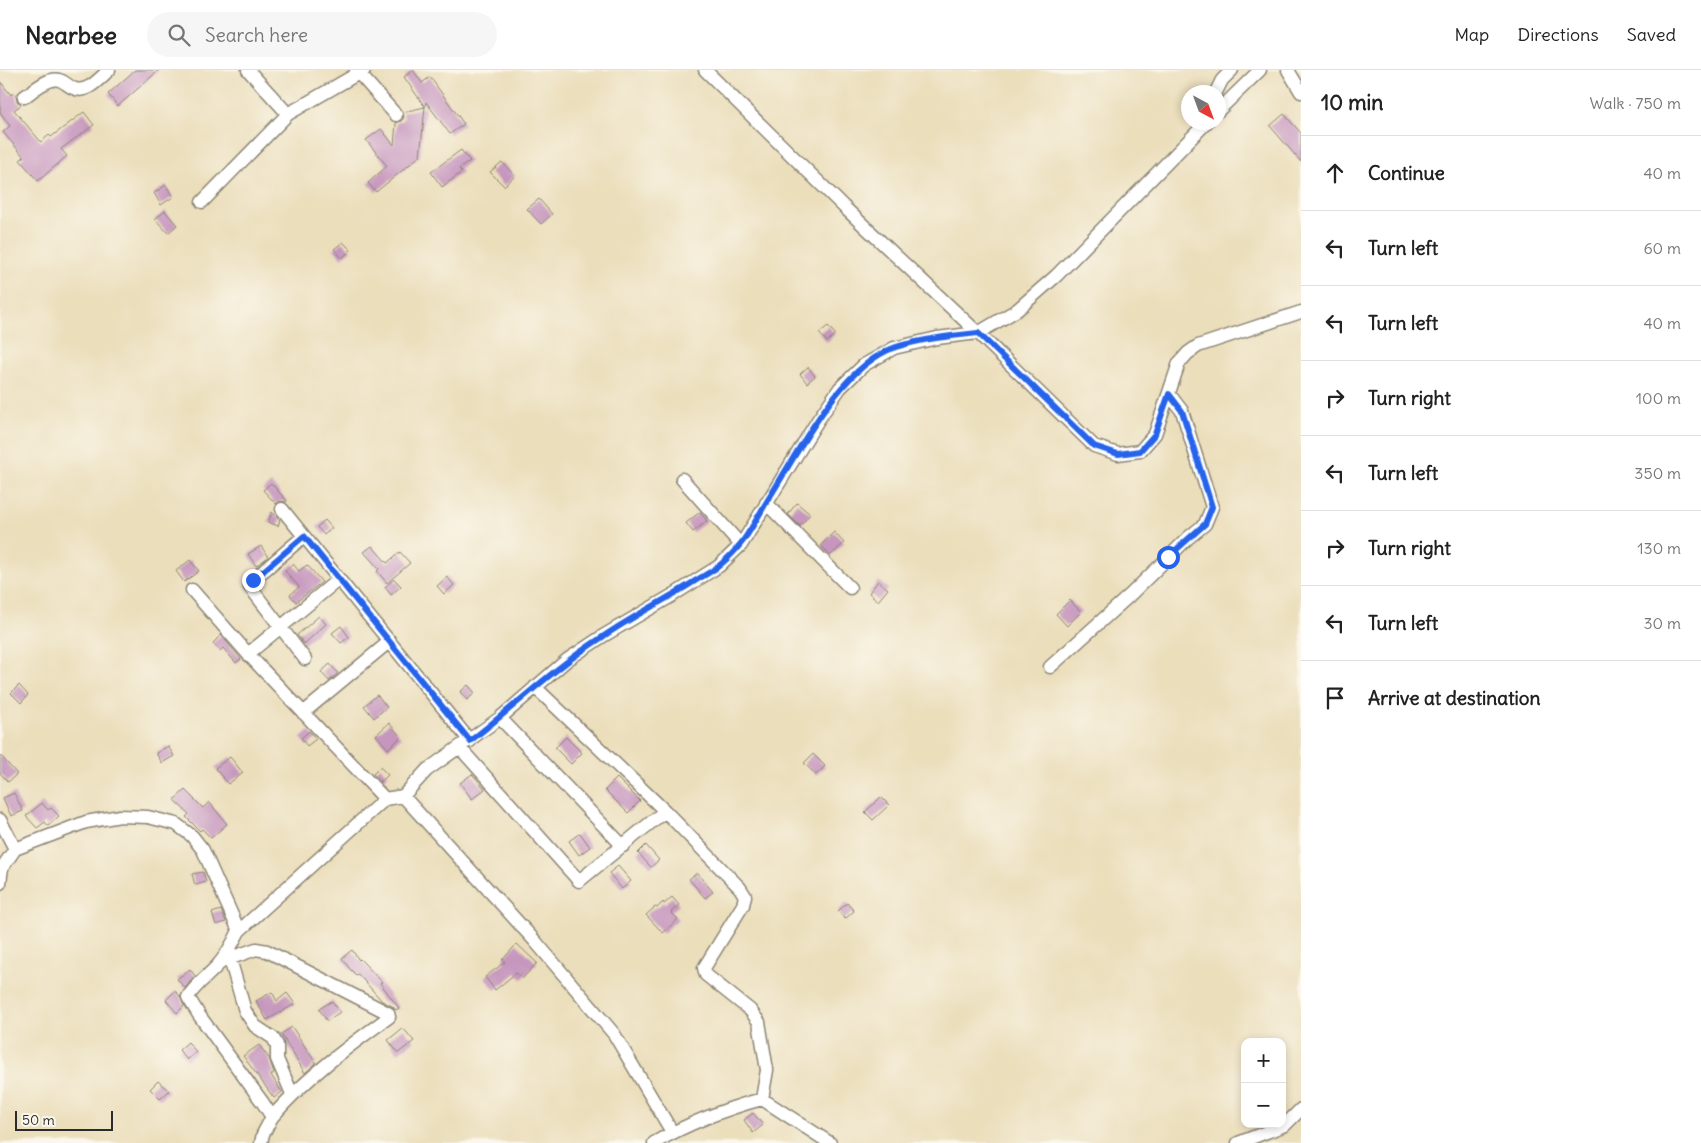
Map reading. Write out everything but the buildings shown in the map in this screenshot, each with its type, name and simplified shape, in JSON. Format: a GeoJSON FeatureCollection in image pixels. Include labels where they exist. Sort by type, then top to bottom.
{"type":"FeatureCollection","features":[{"type":"Feature","properties":{"kind":"street"},"geometry":{"type":"LineString","coordinates":[[24,97],[54,80],[59,80],[75,90],[82,90],[88,88],[109,70]]}},
{"type":"Feature","properties":{"kind":"street"},"geometry":{"type":"LineString","coordinates":[[248,70],[288,114]]}},
{"type":"Feature","properties":{"kind":"street"},"geometry":{"type":"LineString","coordinates":[[705,70],[844,207],[978,333],[1094,446],[1118,454],[1140,451],[1155,434],[1179,363],[1188,353],[1198,346],[1301,312]]}},
{"type":"Feature","properties":{"kind":"street"},"geometry":{"type":"LineString","coordinates":[[1220,85],[1232,70]]}},
{"type":"Feature","properties":{"kind":"street"},"geometry":{"type":"LineString","coordinates":[[1226,103],[1260,70]]}},
{"type":"Feature","properties":{"kind":"street"},"geometry":{"type":"LineString","coordinates":[[1288,70],[1301,92]]}},
{"type":"Feature","properties":{"kind":"street"},"geometry":{"type":"LineString","coordinates":[[202,202],[288,114],[360,71],[396,114]]}},
{"type":"Feature","properties":{"kind":"street"},"geometry":{"type":"LineString","coordinates":[[272,1117],[188,997],[192,990],[229,955],[239,931],[385,799],[403,796],[427,770],[500,718],[567,660],[719,566],[741,545],[840,388],[864,365],[894,348],[937,338],[978,333],[1017,310],[1056,276],[1199,130]]}},
{"type":"Feature","properties":{"kind":"street"},"geometry":{"type":"LineString","coordinates":[[1050,667],[1205,524],[1212,507],[1182,411],[1169,394]]}},
{"type":"Feature","properties":{"kind":"street"},"geometry":{"type":"LineString","coordinates":[[682,480],[741,545]]}},
{"type":"Feature","properties":{"kind":"street"},"geometry":{"type":"LineString","coordinates":[[766,503],[850,588]]}},
{"type":"Feature","properties":{"kind":"street"},"geometry":{"type":"LineString","coordinates":[[282,508],[390,641],[465,744],[579,881],[665,811]]}},
{"type":"Feature","properties":{"kind":"street"},"geometry":{"type":"LineString","coordinates":[[304,536],[250,582],[250,587],[305,659]]}},
{"type":"Feature","properties":{"kind":"street"},"geometry":{"type":"LineString","coordinates":[[248,654],[340,579]]}},
{"type":"Feature","properties":{"kind":"street"},"geometry":{"type":"LineString","coordinates":[[192,590],[248,654],[385,799]]}},
{"type":"Feature","properties":{"kind":"street"},"geometry":{"type":"LineString","coordinates":[[303,712],[390,641]]}},
{"type":"Feature","properties":{"kind":"street"},"geometry":{"type":"LineString","coordinates":[[535,687],[665,811],[740,888],[745,896],[743,905],[704,968],[706,975],[750,1010],[759,1022],[767,1070],[762,1099]]}},
{"type":"Feature","properties":{"kind":"street"},"geometry":{"type":"LineString","coordinates":[[500,718],[623,846]]}},
{"type":"Feature","properties":{"kind":"street"},"geometry":{"type":"LineString","coordinates":[[403,796],[535,942],[614,1034],[672,1132]]}},
{"type":"Feature","properties":{"kind":"street"},"geometry":{"type":"LineString","coordinates":[[0,884],[2,868],[14,850],[86,822],[120,816],[148,817],[176,824],[192,836],[203,850],[239,931]]}},
{"type":"Feature","properties":{"kind":"street"},"geometry":{"type":"LineString","coordinates":[[0,820],[14,850]]}},
{"type":"Feature","properties":{"kind":"street"},"geometry":{"type":"LineString","coordinates":[[229,955],[256,949],[267,951],[363,999],[389,1015],[389,1017],[322,1066],[292,1094],[272,1117],[263,1134],[261,1143]]}},
{"type":"Feature","properties":{"kind":"street"},"geometry":{"type":"LineString","coordinates":[[229,955],[245,1011],[255,1026],[273,1038],[277,1046],[277,1059],[292,1094]]}},
{"type":"Feature","properties":{"kind":"street"},"geometry":{"type":"LineString","coordinates":[[654,1143],[672,1132],[735,1107],[762,1099],[830,1143]]}},
{"type":"Feature","properties":{"kind":"street"},"geometry":{"type":"LineString","coordinates":[[1238,1143],[1285,1125],[1301,1109]]}},
{"type":"Feature","properties":{"kind":"route"},"geometry":{"type":"LineString","coordinates":[[253,580],[304,536],[470,741],[500,718],[567,660],[719,566],[741,545],[818,420],[840,388],[864,365],[894,348],[937,338],[978,333],[1094,446],[1118,454],[1140,451],[1155,434],[1169,394],[1182,411],[1212,507],[1205,524],[1168,557]]}}]}
